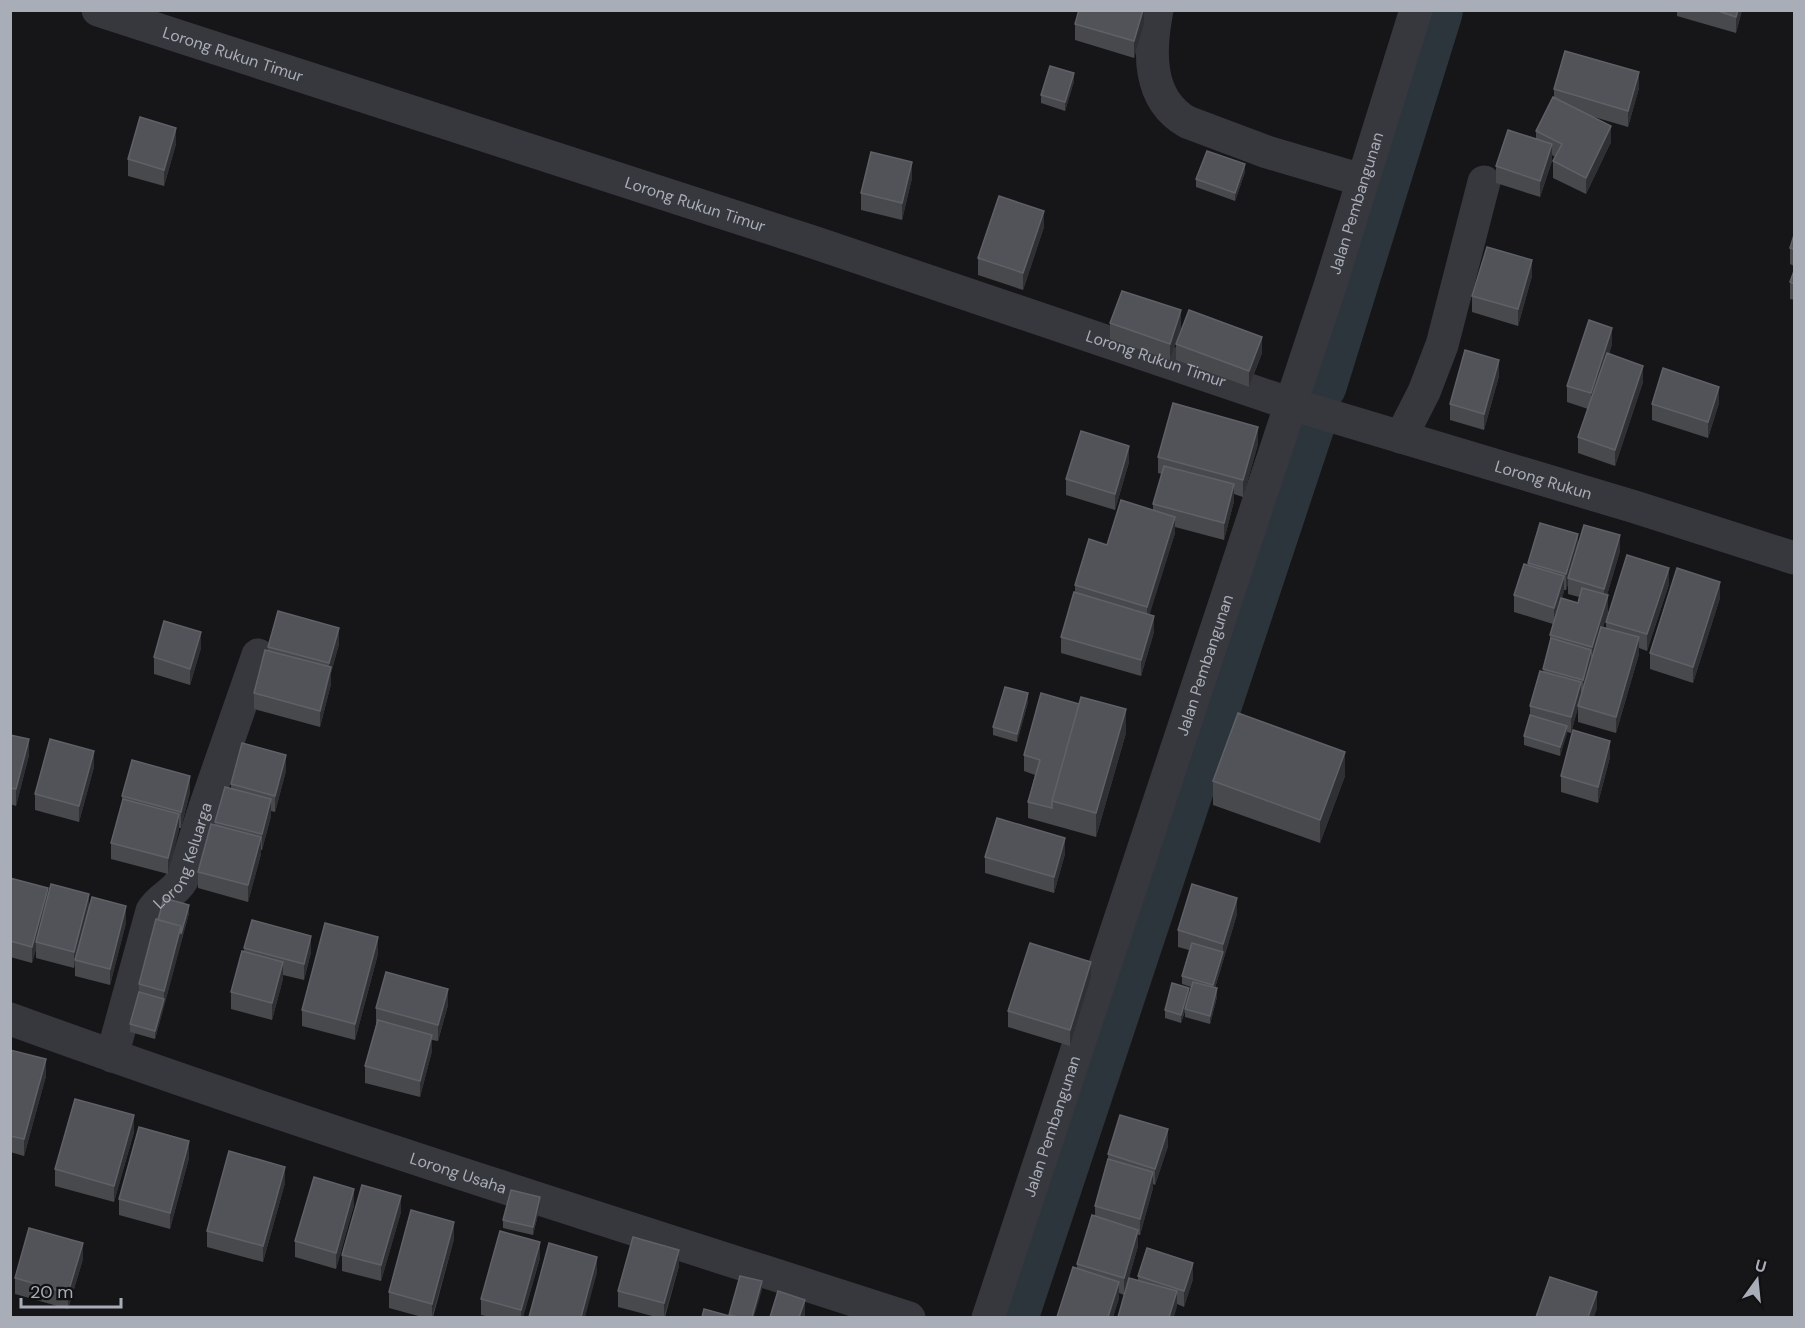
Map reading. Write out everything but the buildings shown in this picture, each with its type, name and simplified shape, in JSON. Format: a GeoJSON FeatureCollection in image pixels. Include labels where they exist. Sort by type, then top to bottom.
{"type":"FeatureCollection","features":[{"type":"Feature","properties":{"kind":"street","name":"Lorong Rukun Timur"},"geometry":{"type":"LineString","coordinates":[[98,10],[816,243],[1291,404]]}},
{"type":"Feature","properties":{"kind":"street","name":"Jalan Pembangunan"},"geometry":{"type":"LineString","coordinates":[[988,1317],[1330,286],[1416,10]]}},
{"type":"Feature","properties":{"kind":"street"},"geometry":{"type":"LineString","coordinates":[[1157,11],[1152,47],[1155,81],[1167,106],[1176,116],[1187,123],[1267,152],[1362,180]]}},
{"type":"Feature","properties":{"kind":"street"},"geometry":{"type":"LineString","coordinates":[[1401,437],[1424,392],[1442,345],[1484,182]]}},
{"type":"Feature","properties":{"kind":"street","name":"Lorong Rukun"},"geometry":{"type":"LineString","coordinates":[[1291,404],[1635,507],[1794,558]]}},
{"type":"Feature","properties":{"kind":"street","name":"Lorong Keluarga"},"geometry":{"type":"LineString","coordinates":[[112,1056],[152,911],[156,904],[177,889],[182,880],[258,655]]}},
{"type":"Feature","properties":{"kind":"street","name":"Lorong Usaha"},"geometry":{"type":"LineString","coordinates":[[10,1019],[112,1056],[498,1186],[909,1317]]}},
{"type":"Feature","properties":{"kind":"waterway"},"geometry":{"type":"LineString","coordinates":[[1317,384],[1433,10]]}},
{"type":"Feature","properties":{"kind":"waterway"},"geometry":{"type":"LineString","coordinates":[[1011,1309],[1305,424]]}}]}
